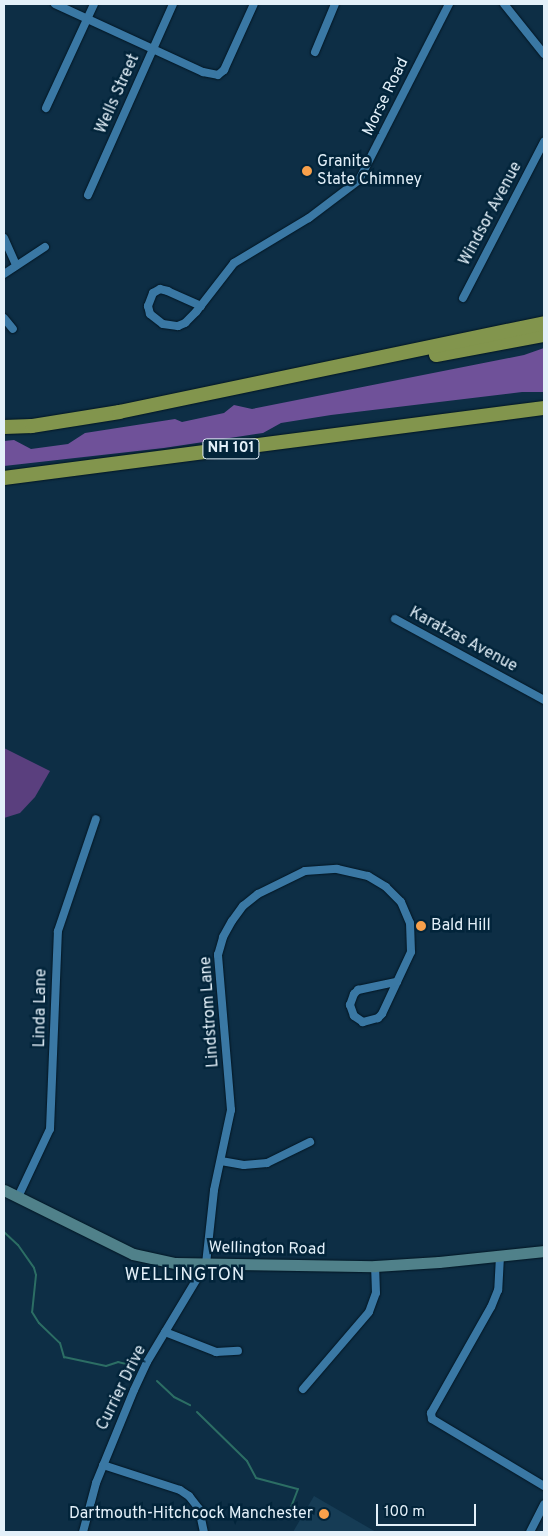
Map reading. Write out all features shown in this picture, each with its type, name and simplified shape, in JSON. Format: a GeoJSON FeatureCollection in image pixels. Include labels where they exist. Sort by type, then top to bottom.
{"type":"FeatureCollection","features":[{"type":"Feature","properties":{"kind":"highway"},"geometry":{"type":"LineString","coordinates":[[4,427],[32,426],[118,412],[544,323]]}},
{"type":"Feature","properties":{"kind":"highway"},"geometry":{"type":"LineString","coordinates":[[292,377],[420,358],[544,334]]}},
{"type":"Feature","properties":{"kind":"highway","name":"NH 101"},"geometry":{"type":"LineString","coordinates":[[4,478],[544,408]]}},
{"type":"Feature","properties":{"kind":"main road","name":"Wellington Road"},"geometry":{"type":"LineString","coordinates":[[4,1190],[133,1254],[168,1262],[375,1266],[544,1251]]}},
{"type":"Feature","properties":{"kind":"street"},"geometry":{"type":"LineString","coordinates":[[55,4],[202,72],[218,75],[224,70],[254,4]]}},
{"type":"Feature","properties":{"kind":"street"},"geometry":{"type":"LineString","coordinates":[[46,108],[94,4]]}},
{"type":"Feature","properties":{"kind":"street","name":"Wells Street"},"geometry":{"type":"LineString","coordinates":[[88,195],[173,4]]}},
{"type":"Feature","properties":{"kind":"street"},"geometry":{"type":"LineString","coordinates":[[315,52],[335,4]]}},
{"type":"Feature","properties":{"kind":"street","name":"Morse Road"},"geometry":{"type":"LineString","coordinates":[[202,306],[168,291],[160,290],[153,293],[148,306],[150,314],[155,320],[170,326],[178,326],[191,318],[202,306],[234,262],[309,218],[359,180],[449,4]]}},
{"type":"Feature","properties":{"kind":"street"},"geometry":{"type":"LineString","coordinates":[[504,4],[544,54]]}},
{"type":"Feature","properties":{"kind":"street","name":"Windsor Avenue"},"geometry":{"type":"LineString","coordinates":[[463,298],[544,142]]}},
{"type":"Feature","properties":{"kind":"street"},"geometry":{"type":"LineString","coordinates":[[4,238],[16,264]]}},
{"type":"Feature","properties":{"kind":"street"},"geometry":{"type":"LineString","coordinates":[[4,274],[16,264],[44,248]]}},
{"type":"Feature","properties":{"kind":"street"},"geometry":{"type":"LineString","coordinates":[[4,318],[13,329]]}},
{"type":"Feature","properties":{"kind":"street","name":"Karatzas Avenue"},"geometry":{"type":"LineString","coordinates":[[395,619],[544,700]]}},
{"type":"Feature","properties":{"kind":"street","name":"Linda Lane"},"geometry":{"type":"LineString","coordinates":[[18,1197],[50,1129],[58,931],[61,916],[96,819]]}},
{"type":"Feature","properties":{"kind":"street","name":"Lindstrom Lane"},"geometry":{"type":"LineString","coordinates":[[206,1264],[212,1200],[230,1118],[231,1095],[218,955],[224,938],[243,906],[266,889],[305,871],[337,868],[368,876],[394,894],[401,902],[410,923],[411,952],[396,982],[378,1018],[373,1021],[363,1022],[354,1016],[350,1005],[354,994],[358,990],[396,982]]}},
{"type":"Feature","properties":{"kind":"street"},"geometry":{"type":"LineString","coordinates":[[221,1161],[255,1166],[267,1163],[310,1142]]}},
{"type":"Feature","properties":{"kind":"street"},"geometry":{"type":"LineString","coordinates":[[500,1256],[499,1283],[492,1307],[431,1413],[432,1419],[544,1486]]}},
{"type":"Feature","properties":{"kind":"street","name":"Currier Drive"},"geometry":{"type":"LineString","coordinates":[[82,1532],[103,1465],[134,1390],[165,1332],[206,1264]]}},
{"type":"Feature","properties":{"kind":"street"},"geometry":{"type":"LineString","coordinates":[[303,1389],[369,1312],[376,1293],[375,1266]]}},
{"type":"Feature","properties":{"kind":"street"},"geometry":{"type":"LineString","coordinates":[[165,1332],[216,1352],[238,1351]]}},
{"type":"Feature","properties":{"kind":"street"},"geometry":{"type":"LineString","coordinates":[[103,1465],[180,1490],[189,1496],[199,1509],[204,1532]]}},
{"type":"Feature","properties":{"kind":"street"},"geometry":{"type":"LineString","coordinates":[[530,1532],[544,1504]]}},
{"type":"Feature","properties":{"kind":"shaded area"},"geometry":{"type":"Polygon","coordinates":[[[544,348],[544,392],[522,392],[331,415],[281,423],[263,433],[164,448],[4,466],[4,441],[14,440],[31,449],[68,444],[85,433],[175,419],[182,422],[224,413],[234,405],[252,409],[524,355],[544,348]]]}},
{"type":"Feature","properties":{"kind":"shaded area"},"geometry":{"type":"Polygon","coordinates":[[[4,748],[50,771],[35,797],[20,813],[4,818],[4,748]]]}},
{"type":"Feature","properties":{"kind":"shaded area","name":"Dartmouth-Hitchcock Manchester"},"geometry":{"type":"Polygon","coordinates":[[[314,1496],[376,1532],[293,1532],[314,1496]]]}},
{"type":"Feature","properties":{"kind":"waterway"},"geometry":{"type":"LineString","coordinates":[[4,1232],[18,1245],[34,1268],[36,1275],[32,1312],[39,1323],[60,1343],[64,1357],[106,1366],[118,1362],[130,1365]]}},
{"type":"Feature","properties":{"kind":"waterway"},"geometry":{"type":"LineString","coordinates":[[157,1381],[174,1397],[190,1405]]}},
{"type":"Feature","properties":{"kind":"waterway"},"geometry":{"type":"LineString","coordinates":[[197,1412],[247,1461],[256,1478],[298,1489],[287,1518]]}},
{"type":"Feature","properties":{"kind":"place","name":"Granite State Chimney"},"geometry":{"type":"Point","coordinates":[307,171]}},
{"type":"Feature","properties":{"kind":"place","name":"Bald Hill"},"geometry":{"type":"Point","coordinates":[421,926]}},
{"type":"Feature","properties":{"kind":"place","name":"Dartmouth-Hitchcock Manchester"},"geometry":{"type":"Point","coordinates":[324,1514]}},
{"type":"Feature","properties":{"kind":"district","name":"WELLINGTON"},"geometry":{"type":"Point","coordinates":[185,1276]}}]}
